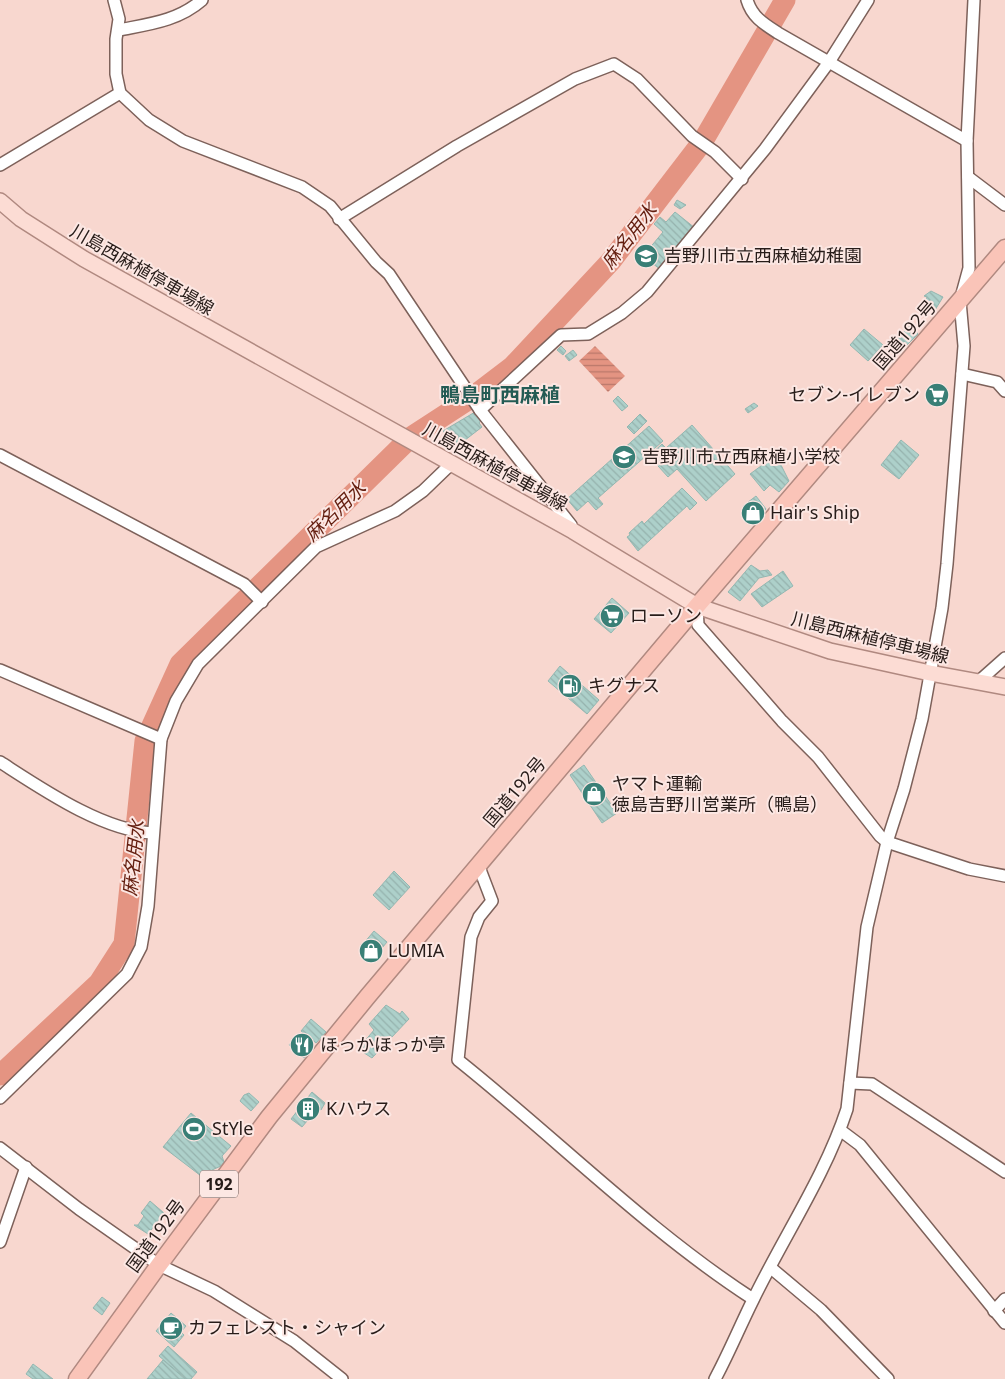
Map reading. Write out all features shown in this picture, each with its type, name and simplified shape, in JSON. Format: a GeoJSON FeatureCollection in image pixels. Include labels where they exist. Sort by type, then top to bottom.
{"type":"FeatureCollection","features":[{"type":"Feature","properties":{"kind":"highway","name":"国道192号"},"geometry":{"type":"LineString","coordinates":[[77,1379],[269,1117],[368,996],[479,867],[697,606],[1005,248]]}},
{"type":"Feature","properties":{"kind":"main road","name":"川島西麻植停車場線"},"geometry":{"type":"LineString","coordinates":[[0,201],[21,218],[84,259],[573,531],[697,606],[830,651],[930,673],[1005,686]]}},
{"type":"Feature","properties":{"kind":"street"},"geometry":{"type":"LineString","coordinates":[[114,0],[119,19],[119,30],[116,40],[116,65],[120,93],[149,120],[183,141],[302,187],[330,206],[339,219],[389,274],[478,409],[539,482],[571,525],[573,531]]}},
{"type":"Feature","properties":{"kind":"street"},"geometry":{"type":"LineString","coordinates":[[119,30],[169,20],[190,10],[202,0]]}},
{"type":"Feature","properties":{"kind":"street"},"geometry":{"type":"LineString","coordinates":[[747,0],[750,9],[758,20],[778,33],[966,141]]}},
{"type":"Feature","properties":{"kind":"street"},"geometry":{"type":"LineString","coordinates":[[478,409],[560,335],[588,334],[622,313],[646,292],[742,179],[829,62],[868,0]]}},
{"type":"Feature","properties":{"kind":"street"},"geometry":{"type":"LineString","coordinates":[[715,1379],[840,1130],[847,1108],[867,927],[887,842],[904,789],[930,673],[947,564],[964,346],[960,301],[968,268],[966,141],[974,0]]}},
{"type":"Feature","properties":{"kind":"street"},"geometry":{"type":"LineString","coordinates":[[339,219],[457,146],[575,79],[614,64],[637,79],[692,136],[715,152],[742,179]]}},
{"type":"Feature","properties":{"kind":"street"},"geometry":{"type":"LineString","coordinates":[[0,165],[120,93]]}},
{"type":"Feature","properties":{"kind":"street"},"geometry":{"type":"LineString","coordinates":[[968,177],[1005,205]]}},
{"type":"Feature","properties":{"kind":"street"},"geometry":{"type":"LineString","coordinates":[[962,374],[997,382],[1005,391]]}},
{"type":"Feature","properties":{"kind":"street"},"geometry":{"type":"LineString","coordinates":[[0,455],[244,584],[262,602]]}},
{"type":"Feature","properties":{"kind":"street"},"geometry":{"type":"LineString","coordinates":[[0,1098],[128,974],[142,939],[148,906],[150,833],[161,739],[176,701],[198,664],[316,547],[395,511],[423,491],[451,464]]}},
{"type":"Feature","properties":{"kind":"street"},"geometry":{"type":"LineString","coordinates":[[697,606],[698,625],[782,721],[818,757],[887,842],[969,869],[1005,876]]}},
{"type":"Feature","properties":{"kind":"street"},"geometry":{"type":"LineString","coordinates":[[978,682],[1005,658]]}},
{"type":"Feature","properties":{"kind":"street"},"geometry":{"type":"LineString","coordinates":[[0,670],[161,739]]}},
{"type":"Feature","properties":{"kind":"street"},"geometry":{"type":"LineString","coordinates":[[0,762],[72,807],[132,831],[150,833]]}},
{"type":"Feature","properties":{"kind":"street"},"geometry":{"type":"LineString","coordinates":[[479,867],[492,901],[479,917],[471,937],[458,1060],[519,1109],[666,1236],[753,1300]]}},
{"type":"Feature","properties":{"kind":"street"},"geometry":{"type":"LineString","coordinates":[[850,1083],[872,1084],[1005,1172]]}},
{"type":"Feature","properties":{"kind":"street"},"geometry":{"type":"LineString","coordinates":[[840,1130],[860,1145],[994,1311],[1005,1322]]}},
{"type":"Feature","properties":{"kind":"street"},"geometry":{"type":"LineString","coordinates":[[0,1148],[79,1209],[159,1265],[214,1291],[294,1341],[342,1379]]}},
{"type":"Feature","properties":{"kind":"street"},"geometry":{"type":"LineString","coordinates":[[0,1242],[26,1167]]}},
{"type":"Feature","properties":{"kind":"street"},"geometry":{"type":"LineString","coordinates":[[771,1268],[821,1310],[888,1379]]}},
{"type":"Feature","properties":{"kind":"street"},"geometry":{"type":"LineString","coordinates":[[994,1311],[1005,1299]]}},
{"type":"Feature","properties":{"kind":"shaded area"},"geometry":{"type":"Polygon","coordinates":[[[595,346],[625,376],[608,392],[579,361],[595,346]]]}},
{"type":"Feature","properties":{"kind":"building"},"geometry":{"type":"Polygon","coordinates":[[[677,200],[686,205],[680,209],[674,205],[677,200]]]}},
{"type":"Feature","properties":{"kind":"building"},"geometry":{"type":"Polygon","coordinates":[[[675,212],[695,228],[661,270],[643,256],[663,232],[654,224],[660,217],[666,222],[675,212]]]}},
{"type":"Feature","properties":{"kind":"building"},"geometry":{"type":"Polygon","coordinates":[[[931,291],[943,297],[932,315],[921,310],[927,297],[924,296],[931,291]]]}},
{"type":"Feature","properties":{"kind":"building"},"geometry":{"type":"Polygon","coordinates":[[[911,325],[918,334],[901,351],[892,342],[911,325]]]}},
{"type":"Feature","properties":{"kind":"building"},"geometry":{"type":"Polygon","coordinates":[[[864,329],[883,345],[868,361],[850,345],[864,329]]]}},
{"type":"Feature","properties":{"kind":"building"},"geometry":{"type":"Polygon","coordinates":[[[561,346],[566,351],[563,355],[557,350],[561,346]]]}},
{"type":"Feature","properties":{"kind":"building"},"geometry":{"type":"Polygon","coordinates":[[[573,350],[577,355],[569,361],[565,356],[573,350]]]}},
{"type":"Feature","properties":{"kind":"building"},"geometry":{"type":"Polygon","coordinates":[[[618,396],[628,406],[622,411],[613,401],[618,396]]]}},
{"type":"Feature","properties":{"kind":"building"},"geometry":{"type":"Polygon","coordinates":[[[754,403],[758,406],[748,413],[745,409],[754,403]]]}},
{"type":"Feature","properties":{"kind":"building"},"geometry":{"type":"Polygon","coordinates":[[[475,412],[481,420],[479,423],[482,427],[456,447],[443,431],[475,412]]]}},
{"type":"Feature","properties":{"kind":"building"},"geometry":{"type":"Polygon","coordinates":[[[640,414],[647,421],[634,434],[627,427],[640,414]]]}},
{"type":"Feature","properties":{"kind":"building"},"geometry":{"type":"Polygon","coordinates":[[[692,425],[735,474],[706,501],[677,469],[668,477],[649,456],[662,444],[666,448],[692,425]]]}},
{"type":"Feature","properties":{"kind":"building"},"geometry":{"type":"Polygon","coordinates":[[[649,426],[663,441],[598,498],[603,504],[596,510],[588,501],[577,511],[567,499],[649,426]]]}},
{"type":"Feature","properties":{"kind":"building"},"geometry":{"type":"Polygon","coordinates":[[[901,440],[919,455],[899,479],[881,465],[901,440]]]}},
{"type":"Feature","properties":{"kind":"building"},"geometry":{"type":"Polygon","coordinates":[[[776,455],[789,481],[779,492],[770,485],[764,491],[750,474],[776,455]]]}},
{"type":"Feature","properties":{"kind":"building"},"geometry":{"type":"Polygon","coordinates":[[[682,488],[697,503],[690,510],[687,506],[638,551],[627,537],[630,535],[629,533],[642,521],[644,524],[682,488]]]}},
{"type":"Feature","properties":{"kind":"building"},"geometry":{"type":"Polygon","coordinates":[[[756,496],[766,509],[754,523],[743,506],[756,496]]]}},
{"type":"Feature","properties":{"kind":"building"},"geometry":{"type":"Polygon","coordinates":[[[751,565],[760,571],[768,570],[772,575],[759,578],[740,601],[728,592],[751,565]]]}},
{"type":"Feature","properties":{"kind":"building"},"geometry":{"type":"Polygon","coordinates":[[[783,571],[793,586],[762,607],[751,594],[783,571]]]}},
{"type":"Feature","properties":{"kind":"building","name":"ローソン"},"geometry":{"type":"Polygon","coordinates":[[[612,598],[629,613],[611,633],[594,619],[612,598]]]}},
{"type":"Feature","properties":{"kind":"building"},"geometry":{"type":"Polygon","coordinates":[[[560,666],[599,700],[587,714],[548,681],[560,666]]]}},
{"type":"Feature","properties":{"kind":"building"},"geometry":{"type":"Polygon","coordinates":[[[584,765],[617,813],[602,823],[570,775],[584,765]]]}},
{"type":"Feature","properties":{"kind":"building"},"geometry":{"type":"Polygon","coordinates":[[[394,871],[410,887],[389,910],[373,895],[394,871]]]}},
{"type":"Feature","properties":{"kind":"building"},"geometry":{"type":"Polygon","coordinates":[[[374,931],[387,942],[372,960],[359,949],[374,931]]]}},
{"type":"Feature","properties":{"kind":"building"},"geometry":{"type":"Polygon","coordinates":[[[386,1005],[400,1014],[402,1011],[409,1019],[372,1058],[358,1049],[374,1030],[369,1024],[386,1005]]]}},
{"type":"Feature","properties":{"kind":"building"},"geometry":{"type":"Polygon","coordinates":[[[311,1019],[326,1032],[316,1043],[301,1031],[311,1019]]]}},
{"type":"Feature","properties":{"kind":"building","name":"ほっかほっか亭"},"geometry":{"type":"Polygon","coordinates":[[[299,1033],[314,1045],[304,1058],[289,1045],[299,1033]]]}},
{"type":"Feature","properties":{"kind":"building","name":"Kハウス"},"geometry":{"type":"Polygon","coordinates":[[[312,1092],[325,1103],[321,1110],[318,1108],[302,1127],[291,1119],[312,1092]]]}},
{"type":"Feature","properties":{"kind":"building"},"geometry":{"type":"Polygon","coordinates":[[[249,1093],[259,1102],[251,1111],[240,1101],[244,1095],[249,1093]]]}},
{"type":"Feature","properties":{"kind":"building","name":"StYle"},"geometry":{"type":"Polygon","coordinates":[[[191,1113],[231,1146],[222,1156],[224,1162],[221,1166],[212,1170],[205,1179],[163,1147],[191,1113]]]}},
{"type":"Feature","properties":{"kind":"building"},"geometry":{"type":"Polygon","coordinates":[[[150,1201],[164,1213],[148,1234],[134,1225],[138,1225],[144,1216],[141,1213],[150,1201]]]}},
{"type":"Feature","properties":{"kind":"building"},"geometry":{"type":"Polygon","coordinates":[[[102,1297],[110,1303],[102,1315],[93,1308],[102,1297]]]}},
{"type":"Feature","properties":{"kind":"building","name":"カフェレスト・シャイン"},"geometry":{"type":"Polygon","coordinates":[[[171,1313],[186,1326],[181,1332],[184,1335],[174,1347],[156,1331],[171,1313]]]}},
{"type":"Feature","properties":{"kind":"building"},"geometry":{"type":"Polygon","coordinates":[[[168,1346],[197,1372],[191,1379],[186,1379],[159,1356],[168,1346]]]}},
{"type":"Feature","properties":{"kind":"building"},"geometry":{"type":"Polygon","coordinates":[[[163,1360],[185,1379],[147,1379],[163,1360]]]}},
{"type":"Feature","properties":{"kind":"building"},"geometry":{"type":"Polygon","coordinates":[[[33,1364],[53,1379],[33,1379],[26,1374],[33,1364]]]}},
{"type":"Feature","properties":{"kind":"waterway","name":"麻名用水"},"geometry":{"type":"LineString","coordinates":[[0,1075],[99,983],[124,944],[145,741],[180,664],[411,437],[471,398],[513,366],[611,261],[703,141],[785,0]]}},
{"type":"Feature","properties":{"kind":"place","name":"吉野川市立西麻植幼稚園"},"geometry":{"type":"Point","coordinates":[646,256]}},
{"type":"Feature","properties":{"kind":"place","name":"セブン-イレブン"},"geometry":{"type":"Point","coordinates":[937,395]}},
{"type":"Feature","properties":{"kind":"place","name":"吉野川市立西麻植小学校"},"geometry":{"type":"Point","coordinates":[624,457]}},
{"type":"Feature","properties":{"kind":"place","name":"Hair's Ship"},"geometry":{"type":"Point","coordinates":[753,513]}},
{"type":"Feature","properties":{"kind":"place","name":"ローソン"},"geometry":{"type":"Point","coordinates":[612,616]}},
{"type":"Feature","properties":{"kind":"place","name":"キグナス"},"geometry":{"type":"Point","coordinates":[570,686]}},
{"type":"Feature","properties":{"kind":"place","name":"ヤマト運輸 徳島吉野川営業所（鴨島）"},"geometry":{"type":"Point","coordinates":[594,794]}},
{"type":"Feature","properties":{"kind":"place","name":"LUMIA"},"geometry":{"type":"Point","coordinates":[371,951]}},
{"type":"Feature","properties":{"kind":"place","name":"ほっかほっか亭"},"geometry":{"type":"Point","coordinates":[302,1045]}},
{"type":"Feature","properties":{"kind":"place","name":"Kハウス"},"geometry":{"type":"Point","coordinates":[308,1109]}},
{"type":"Feature","properties":{"kind":"place","name":"StYle"},"geometry":{"type":"Point","coordinates":[194,1129]}},
{"type":"Feature","properties":{"kind":"place","name":"カフェレスト・シャイン"},"geometry":{"type":"Point","coordinates":[171,1328]}},
{"type":"Feature","properties":{"kind":"district","name":"鴨島町西麻植"},"geometry":{"type":"Point","coordinates":[500,395]}}]}
